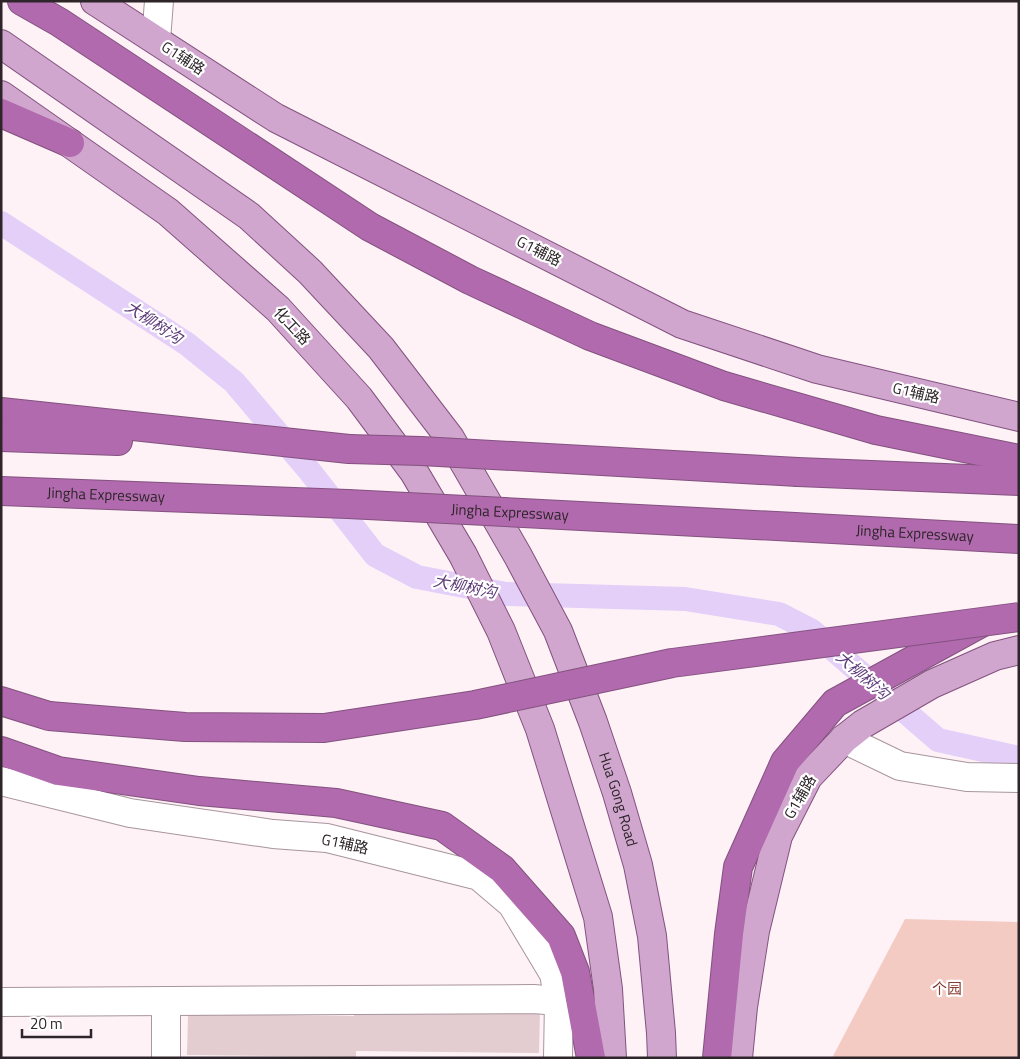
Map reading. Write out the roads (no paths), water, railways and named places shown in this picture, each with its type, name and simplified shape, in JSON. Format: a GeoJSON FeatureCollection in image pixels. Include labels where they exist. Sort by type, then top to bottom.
{"type":"FeatureCollection","features":[{"type":"Feature","properties":{"kind":"highway"},"geometry":{"type":"LineString","coordinates":[[22,1],[67,28],[370,227],[470,280],[573,328],[724,386],[876,430],[1019,459]]}},
{"type":"Feature","properties":{"kind":"highway"},"geometry":{"type":"LineString","coordinates":[[1,113],[70,143]]}},
{"type":"Feature","properties":{"kind":"highway"},"geometry":{"type":"LineString","coordinates":[[1,412],[349,448]]}},
{"type":"Feature","properties":{"kind":"highway"},"geometry":{"type":"LineString","coordinates":[[1,437],[431,451],[798,472],[1019,481]]}},
{"type":"Feature","properties":{"kind":"highway","name":"Jingha Expressway"},"geometry":{"type":"LineString","coordinates":[[1,491],[433,507],[1019,539]]}},
{"type":"Feature","properties":{"kind":"highway"},"geometry":{"type":"LineString","coordinates":[[1,700],[49,716],[185,727],[324,728],[475,704],[672,663],[1019,617]]}},
{"type":"Feature","properties":{"kind":"highway"},"geometry":{"type":"LineString","coordinates":[[717,1058],[727,952],[738,867],[785,762],[835,703],[982,622]]}},
{"type":"Feature","properties":{"kind":"highway"},"geometry":{"type":"LineString","coordinates":[[1,751],[58,771],[199,790],[336,803],[442,826],[502,869],[561,936],[575,972],[596,1040]]}},
{"type":"Feature","properties":{"kind":"main road","name":"G1辅路"},"geometry":{"type":"LineString","coordinates":[[95,1],[276,118],[682,324],[817,369],[1019,417]]}},
{"type":"Feature","properties":{"kind":"main road","name":"Hua Gong Road"},"geometry":{"type":"LineString","coordinates":[[1,44],[249,216],[310,272],[380,348],[450,438],[518,556],[558,631],[593,722],[617,793],[638,865],[652,936],[662,1045]]}},
{"type":"Feature","properties":{"kind":"main road","name":"化工路"},"geometry":{"type":"LineString","coordinates":[[1,95],[168,212],[278,309],[359,398],[414,472],[463,555],[501,631],[540,729],[598,917],[596,1040]]}},
{"type":"Feature","properties":{"kind":"main road","name":"G1辅路"},"geometry":{"type":"LineString","coordinates":[[738,1058],[754,931],[778,836],[808,777],[854,731],[932,684],[995,656],[1019,650]]}},
{"type":"Feature","properties":{"kind":"main road"},"geometry":{"type":"LineString","coordinates":[[596,1040],[612,1058]]}},
{"type":"Feature","properties":{"kind":"street"},"geometry":{"type":"LineString","coordinates":[[156,40],[159,1]]}},
{"type":"Feature","properties":{"kind":"street"},"geometry":{"type":"LineString","coordinates":[[854,731],[900,766],[967,777],[1019,778]]}},
{"type":"Feature","properties":{"kind":"street","name":"G1辅路"},"geometry":{"type":"LineString","coordinates":[[1,782],[130,813],[273,834],[327,838],[479,876],[512,904],[554,974],[559,1002],[558,1058]]}},
{"type":"Feature","properties":{"kind":"street"},"geometry":{"type":"LineString","coordinates":[[1,1002],[533,999],[559,1002]]}},
{"type":"Feature","properties":{"kind":"street"},"geometry":{"type":"LineString","coordinates":[[166,1001],[166,1058]]}},
{"type":"Feature","properties":{"kind":"waterway","name":"大柳树沟"},"geometry":{"type":"LineString","coordinates":[[1,223],[187,344],[234,382],[308,469],[375,555],[417,577],[506,594],[685,599],[779,614],[812,631],[938,740],[1019,758]]}},
{"type":"Feature","properties":{"kind":"park label","name":"个园"},"geometry":{"type":"Point","coordinates":[947,989]}}]}
